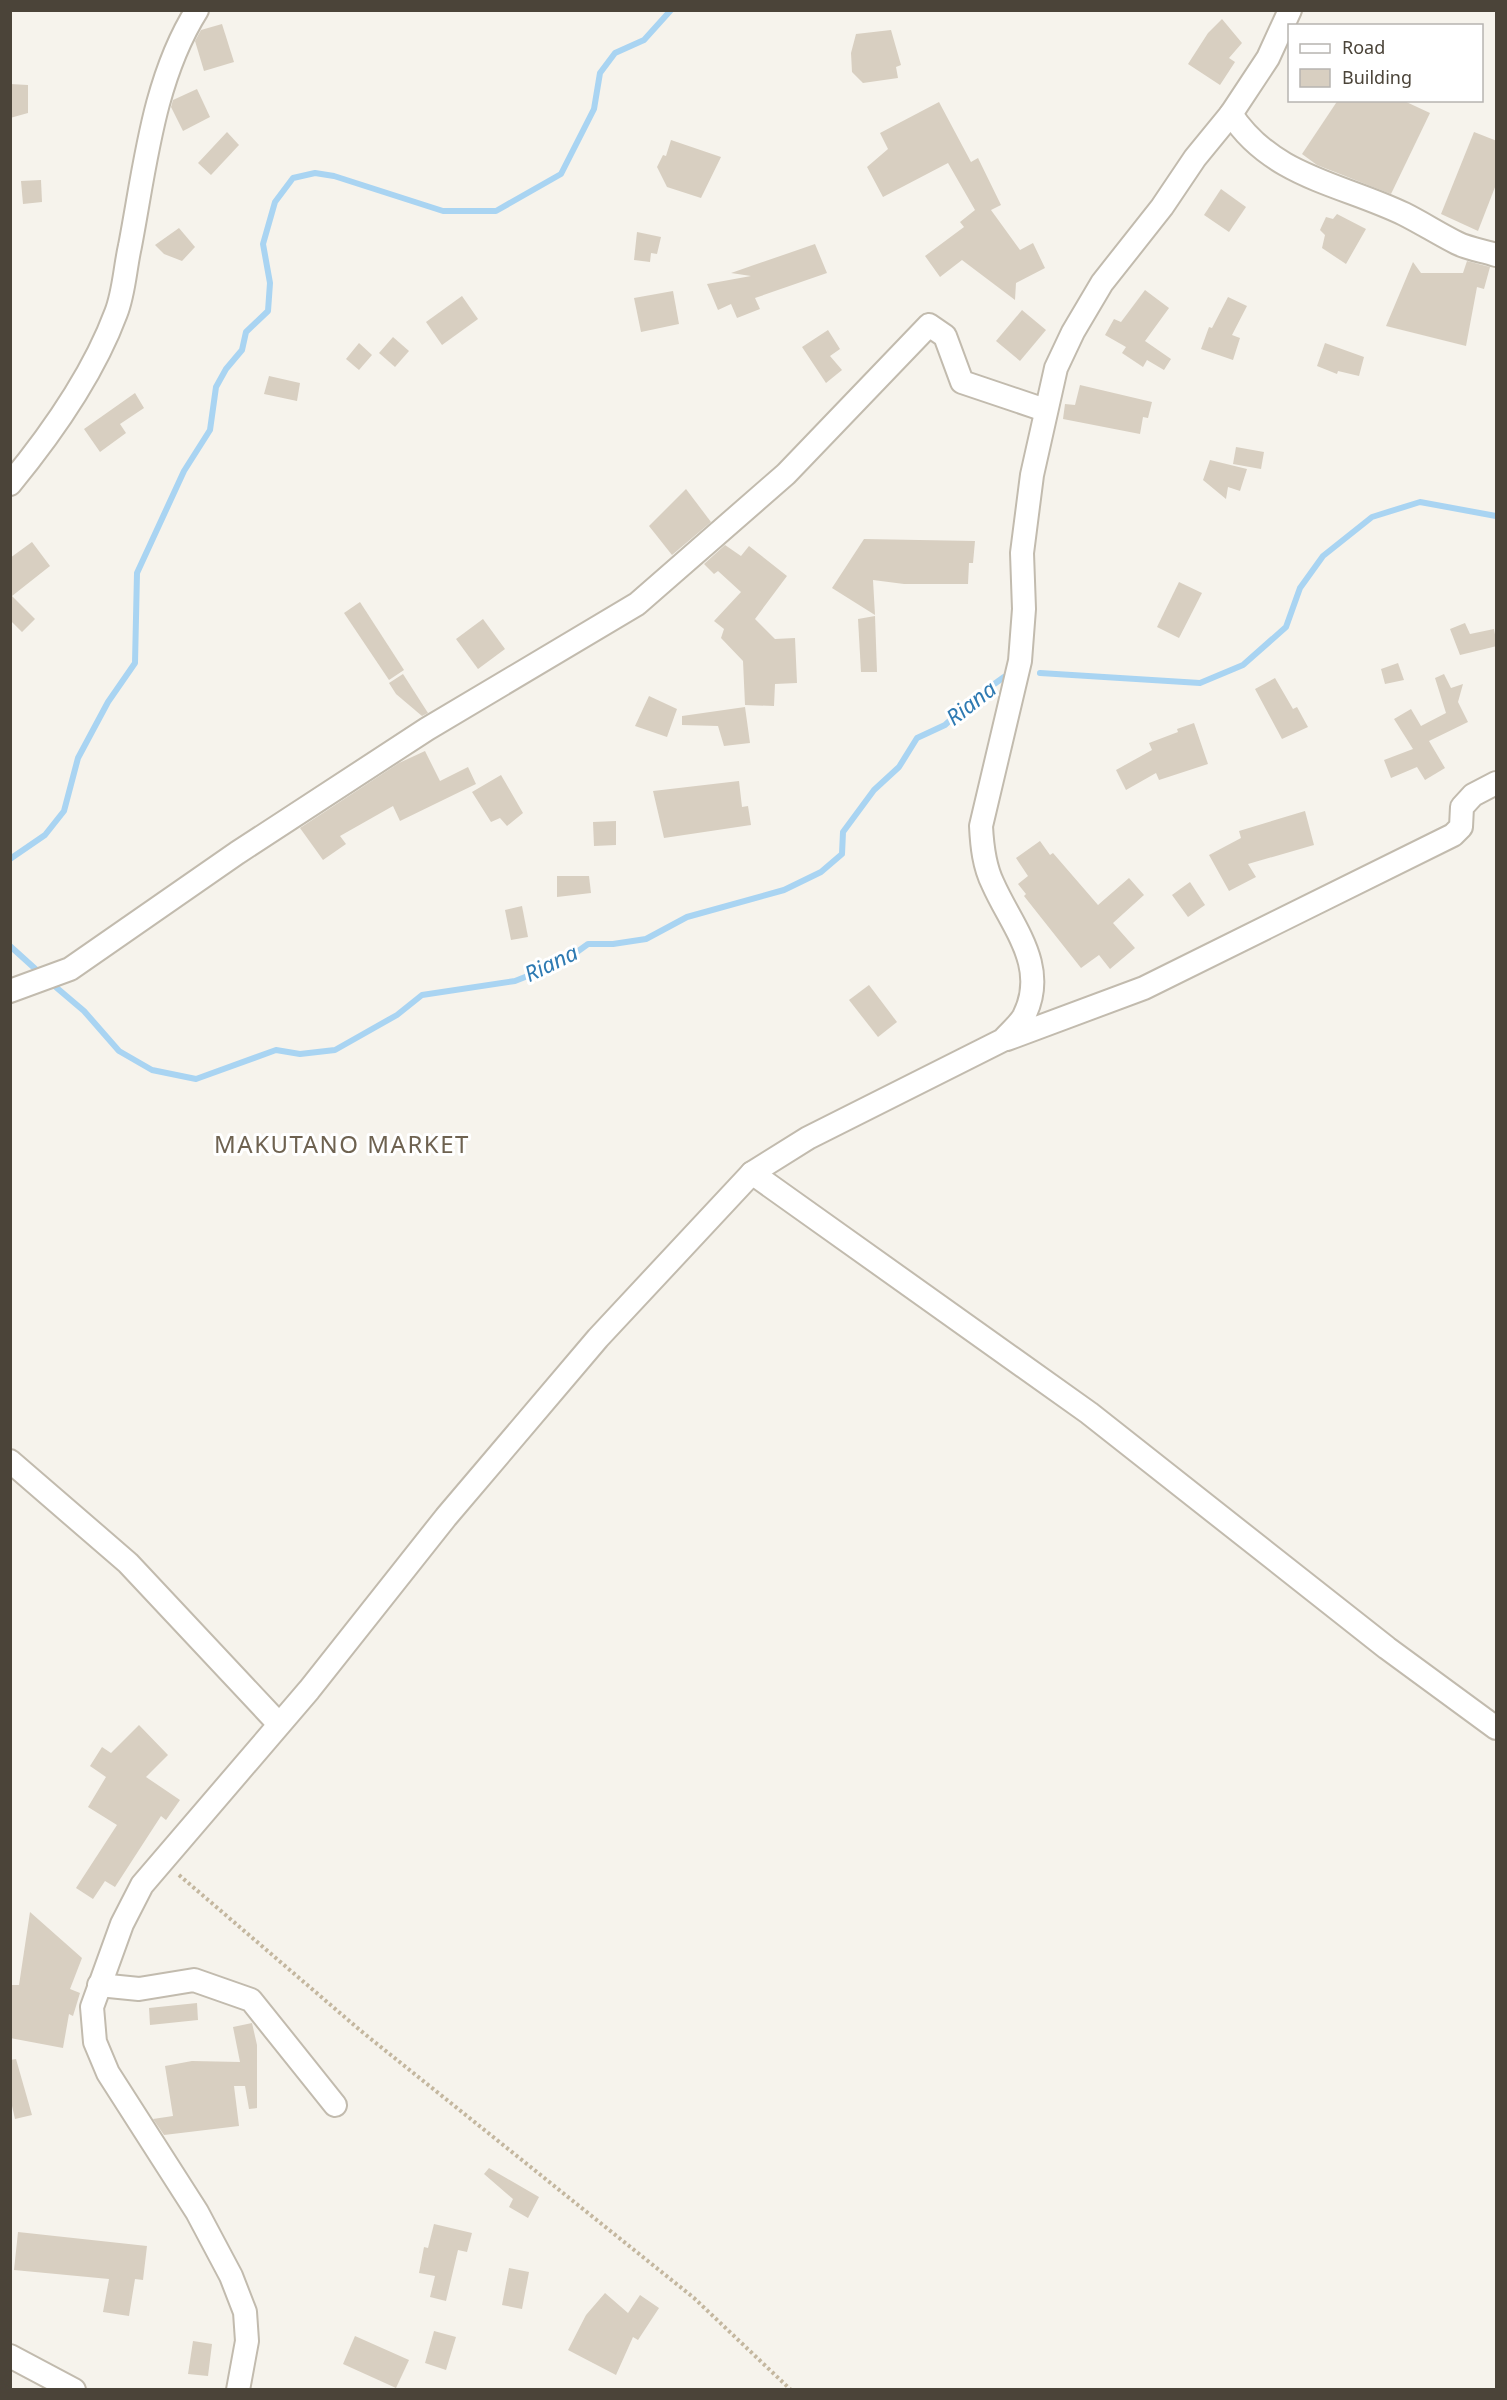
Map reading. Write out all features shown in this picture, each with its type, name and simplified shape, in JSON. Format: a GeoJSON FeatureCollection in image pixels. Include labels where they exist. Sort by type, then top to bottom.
{"type":"FeatureCollection","features":[{"type":"Feature","properties":{"kind":"street"},"geometry":{"type":"LineString","coordinates":[[10,484],[47,439],[92,364],[117,312],[156,111],[182,34],[197,10]]}},
{"type":"Feature","properties":{"kind":"street"},"geometry":{"type":"LineString","coordinates":[[1003,1040],[1023,1017],[1031,994],[1033,970],[1027,946],[992,884],[983,854],[981,826],[1020,661],[1024,609],[1022,554],[1032,475],[1045,411],[1065,350],[1102,283],[1162,207],[1195,158],[1231,114],[1268,58],[1290,10]]}},
{"type":"Feature","properties":{"kind":"street"},"geometry":{"type":"LineString","coordinates":[[1231,114],[1242,130],[1270,155],[1318,182],[1402,213],[1459,244],[1497,255]]}},
{"type":"Feature","properties":{"kind":"street"},"geometry":{"type":"LineString","coordinates":[[10,991],[70,969],[237,854],[427,729],[637,604],[786,474],[929,325],[945,336],[962,382],[1045,411]]}},
{"type":"Feature","properties":{"kind":"street"},"geometry":{"type":"LineString","coordinates":[[238,2390],[247,2341],[245,2312],[231,2276],[197,2212],[108,2073],[95,2042],[92,2007],[122,1924],[142,1885],[278,1723],[309,1690],[446,1517],[598,1338],[752,1173],[808,1138],[1003,1040],[1144,988],[1453,835],[1461,827],[1462,807],[1473,795],[1497,783]]}},
{"type":"Feature","properties":{"kind":"street"},"geometry":{"type":"LineString","coordinates":[[752,1173],[1089,1413],[1387,1648],[1497,1728]]}},
{"type":"Feature","properties":{"kind":"street"},"geometry":{"type":"LineString","coordinates":[[10,1461],[128,1563],[278,1723]]}},
{"type":"Feature","properties":{"kind":"street"},"geometry":{"type":"LineString","coordinates":[[99,1985],[139,1989],[194,1980],[251,2000],[335,2105]]}},
{"type":"Feature","properties":{"kind":"street"},"geometry":{"type":"LineString","coordinates":[[10,2356],[74,2390]]}},
{"type":"Feature","properties":{"kind":"path"},"geometry":{"type":"LineString","coordinates":[[163,1861],[361,2031],[694,2298],[791,2390]]}},
{"type":"Feature","properties":{"kind":"building"},"geometry":{"type":"Polygon","coordinates":[[[1222,19],[1242,43],[1229,58],[1235,62],[1220,85],[1188,64],[1208,33],[1222,19]]]}},
{"type":"Feature","properties":{"kind":"building"},"geometry":{"type":"Polygon","coordinates":[[[222,24],[234,62],[204,71],[195,41],[201,30],[222,24]]]}},
{"type":"Feature","properties":{"kind":"building"},"geometry":{"type":"Polygon","coordinates":[[[891,30],[901,65],[896,67],[898,78],[863,83],[852,72],[851,53],[856,34],[891,30]]]}},
{"type":"Feature","properties":{"kind":"building"},"geometry":{"type":"Polygon","coordinates":[[[10,84],[28,85],[28,113],[10,118],[10,84]]]}},
{"type":"Feature","properties":{"kind":"building"},"geometry":{"type":"Polygon","coordinates":[[[197,89],[210,117],[183,131],[171,107],[173,100],[197,89]]]}},
{"type":"Feature","properties":{"kind":"building"},"geometry":{"type":"Polygon","coordinates":[[[939,102],[971,162],[978,158],[1001,205],[991,210],[1020,250],[1033,243],[1045,268],[1016,283],[1015,300],[962,260],[940,277],[925,256],[964,227],[960,222],[975,210],[948,163],[883,197],[867,167],[888,149],[880,133],[939,102]]]}},
{"type":"Feature","properties":{"kind":"building"},"geometry":{"type":"Polygon","coordinates":[[[1337,102],[1406,102],[1430,113],[1391,194],[1317,165],[1302,154],[1337,102]]]}},
{"type":"Feature","properties":{"kind":"building"},"geometry":{"type":"Polygon","coordinates":[[[227,132],[239,145],[211,175],[198,163],[227,132]]]}},
{"type":"Feature","properties":{"kind":"building"},"geometry":{"type":"Polygon","coordinates":[[[1474,132],[1497,141],[1497,182],[1478,231],[1441,214],[1474,132]]]}},
{"type":"Feature","properties":{"kind":"building"},"geometry":{"type":"Polygon","coordinates":[[[671,140],[721,157],[701,198],[667,187],[657,167],[663,155],[666,156],[671,140]]]}},
{"type":"Feature","properties":{"kind":"building"},"geometry":{"type":"Polygon","coordinates":[[[41,180],[42,202],[23,204],[21,181],[41,180]]]}},
{"type":"Feature","properties":{"kind":"building"},"geometry":{"type":"Polygon","coordinates":[[[1221,189],[1246,207],[1229,232],[1204,215],[1221,189]]]}},
{"type":"Feature","properties":{"kind":"building"},"geometry":{"type":"Polygon","coordinates":[[[1337,214],[1366,229],[1346,264],[1322,248],[1325,235],[1320,230],[1326,217],[1333,219],[1337,214]]]}},
{"type":"Feature","properties":{"kind":"building"},"geometry":{"type":"Polygon","coordinates":[[[179,228],[195,247],[182,261],[164,254],[155,245],[179,228]]]}},
{"type":"Feature","properties":{"kind":"building"},"geometry":{"type":"Polygon","coordinates":[[[637,232],[661,237],[657,254],[651,253],[650,262],[634,260],[637,232]]]}},
{"type":"Feature","properties":{"kind":"building"},"geometry":{"type":"Polygon","coordinates":[[[815,244],[827,273],[755,298],[760,309],[737,318],[731,304],[718,310],[707,284],[751,276],[731,273],[815,244]]]}},
{"type":"Feature","properties":{"kind":"building"},"geometry":{"type":"Polygon","coordinates":[[[1467,261],[1490,267],[1484,289],[1477,287],[1466,346],[1386,326],[1413,262],[1421,273],[1463,273],[1467,261]]]}},
{"type":"Feature","properties":{"kind":"building"},"geometry":{"type":"Polygon","coordinates":[[[1145,290],[1169,308],[1145,341],[1171,359],[1164,370],[1147,360],[1143,367],[1122,353],[1126,347],[1105,335],[1114,319],[1121,322],[1145,290]]]}},
{"type":"Feature","properties":{"kind":"building"},"geometry":{"type":"Polygon","coordinates":[[[673,291],[679,324],[641,332],[634,298],[673,291]]]}},
{"type":"Feature","properties":{"kind":"building"},"geometry":{"type":"Polygon","coordinates":[[[462,296],[478,319],[442,345],[426,322],[462,296]]]}},
{"type":"Feature","properties":{"kind":"building"},"geometry":{"type":"Polygon","coordinates":[[[1228,297],[1247,306],[1232,335],[1240,338],[1233,360],[1201,349],[1209,327],[1212,328],[1228,297]]]}},
{"type":"Feature","properties":{"kind":"building"},"geometry":{"type":"Polygon","coordinates":[[[1022,310],[1046,330],[1020,361],[996,341],[1022,310]]]}},
{"type":"Feature","properties":{"kind":"building"},"geometry":{"type":"Polygon","coordinates":[[[828,330],[840,349],[830,356],[842,370],[826,383],[802,347],[828,330]]]}},
{"type":"Feature","properties":{"kind":"building"},"geometry":{"type":"Polygon","coordinates":[[[393,337],[409,351],[395,367],[379,353],[393,337]]]}},
{"type":"Feature","properties":{"kind":"building"},"geometry":{"type":"Polygon","coordinates":[[[359,343],[372,355],[359,370],[346,359],[359,343]]]}},
{"type":"Feature","properties":{"kind":"building"},"geometry":{"type":"Polygon","coordinates":[[[1325,343],[1364,357],[1359,376],[1338,371],[1337,374],[1317,366],[1325,343]]]}},
{"type":"Feature","properties":{"kind":"building"},"geometry":{"type":"Polygon","coordinates":[[[269,376],[300,383],[297,401],[264,394],[269,376]]]}},
{"type":"Feature","properties":{"kind":"building"},"geometry":{"type":"Polygon","coordinates":[[[1080,385],[1152,402],[1148,418],[1143,417],[1140,434],[1063,419],[1065,404],[1075,405],[1080,385]]]}},
{"type":"Feature","properties":{"kind":"building"},"geometry":{"type":"Polygon","coordinates":[[[135,393],[144,408],[120,424],[126,433],[100,452],[84,429],[135,393]]]}},
{"type":"Feature","properties":{"kind":"building"},"geometry":{"type":"Polygon","coordinates":[[[1236,447],[1264,452],[1261,469],[1233,464],[1236,447]]]}},
{"type":"Feature","properties":{"kind":"building"},"geometry":{"type":"Polygon","coordinates":[[[1210,460],[1247,469],[1240,491],[1228,487],[1226,499],[1203,480],[1210,460]]]}},
{"type":"Feature","properties":{"kind":"building"},"geometry":{"type":"Polygon","coordinates":[[[686,489],[711,522],[672,555],[649,526],[686,489]]]}},
{"type":"Feature","properties":{"kind":"building"},"geometry":{"type":"Polygon","coordinates":[[[864,539],[975,541],[973,563],[969,563],[968,584],[904,584],[873,580],[875,615],[832,588],[864,539]]]}},
{"type":"Feature","properties":{"kind":"building"},"geometry":{"type":"Polygon","coordinates":[[[32,542],[50,566],[12,596],[35,619],[22,632],[10,620],[10,558],[32,542]]]}},
{"type":"Feature","properties":{"kind":"building"},"geometry":{"type":"Polygon","coordinates":[[[725,545],[741,556],[749,546],[787,576],[755,619],[775,639],[795,638],[797,683],[775,684],[774,706],[745,705],[743,661],[721,638],[724,629],[714,621],[741,592],[718,571],[714,574],[704,564],[725,545]]]}},
{"type":"Feature","properties":{"kind":"building"},"geometry":{"type":"Polygon","coordinates":[[[1179,582],[1202,593],[1179,638],[1157,627],[1179,582]]]}},
{"type":"Feature","properties":{"kind":"building"},"geometry":{"type":"Polygon","coordinates":[[[360,602],[404,670],[389,680],[344,613],[360,602]]]}},
{"type":"Feature","properties":{"kind":"building"},"geometry":{"type":"Polygon","coordinates":[[[875,616],[877,672],[861,672],[858,619],[875,616]]]}},
{"type":"Feature","properties":{"kind":"building"},"geometry":{"type":"Polygon","coordinates":[[[483,619],[505,649],[478,669],[456,639],[483,619]]]}},
{"type":"Feature","properties":{"kind":"building"},"geometry":{"type":"Polygon","coordinates":[[[1465,623],[1470,634],[1494,629],[1497,646],[1460,655],[1450,629],[1465,623]]]}},
{"type":"Feature","properties":{"kind":"building"},"geometry":{"type":"Polygon","coordinates":[[[1398,663],[1404,680],[1385,684],[1381,669],[1398,663]]]}},
{"type":"Feature","properties":{"kind":"building"},"geometry":{"type":"Polygon","coordinates":[[[403,674],[428,713],[422,716],[396,694],[389,683],[403,674]]]}},
{"type":"Feature","properties":{"kind":"building"},"geometry":{"type":"Polygon","coordinates":[[[1444,674],[1451,688],[1463,684],[1458,702],[1468,722],[1429,741],[1445,768],[1425,780],[1417,767],[1391,778],[1384,760],[1413,749],[1394,719],[1411,709],[1421,726],[1446,713],[1435,678],[1444,674]]]}},
{"type":"Feature","properties":{"kind":"building"},"geometry":{"type":"Polygon","coordinates":[[[1275,678],[1293,709],[1297,707],[1308,727],[1282,739],[1255,689],[1275,678]]]}},
{"type":"Feature","properties":{"kind":"building"},"geometry":{"type":"Polygon","coordinates":[[[649,696],[677,709],[667,737],[635,726],[649,696]]]}},
{"type":"Feature","properties":{"kind":"building"},"geometry":{"type":"Polygon","coordinates":[[[745,707],[750,743],[724,746],[718,726],[682,725],[682,716],[745,707]]]}},
{"type":"Feature","properties":{"kind":"building"},"geometry":{"type":"Polygon","coordinates":[[[1194,723],[1208,764],[1159,780],[1156,773],[1126,790],[1116,770],[1152,750],[1149,743],[1194,723]]]}},
{"type":"Feature","properties":{"kind":"building"},"geometry":{"type":"Polygon","coordinates":[[[425,751],[440,781],[468,767],[476,784],[400,821],[393,806],[340,836],[346,844],[323,860],[300,828],[399,763],[425,751]]]}},
{"type":"Feature","properties":{"kind":"building"},"geometry":{"type":"Polygon","coordinates":[[[501,775],[523,813],[507,826],[500,818],[491,822],[472,792],[501,775]]]}},
{"type":"Feature","properties":{"kind":"building"},"geometry":{"type":"Polygon","coordinates":[[[739,781],[742,807],[748,806],[751,825],[664,838],[653,791],[739,781]]]}},
{"type":"Feature","properties":{"kind":"building"},"geometry":{"type":"Polygon","coordinates":[[[1305,811],[1314,845],[1248,864],[1256,877],[1229,891],[1209,855],[1241,838],[1239,831],[1305,811]]]}},
{"type":"Feature","properties":{"kind":"building"},"geometry":{"type":"Polygon","coordinates":[[[616,821],[616,845],[594,846],[593,822],[616,821]]]}},
{"type":"Feature","properties":{"kind":"building"},"geometry":{"type":"Polygon","coordinates":[[[1040,841],[1050,855],[1053,853],[1098,905],[1129,878],[1144,895],[1113,923],[1135,948],[1110,969],[1099,955],[1081,968],[1024,896],[1026,894],[1018,884],[1028,876],[1016,858],[1040,841]]]}},
{"type":"Feature","properties":{"kind":"building"},"geometry":{"type":"Polygon","coordinates":[[[557,876],[589,876],[591,893],[557,897],[557,876]]]}},
{"type":"Feature","properties":{"kind":"building"},"geometry":{"type":"Polygon","coordinates":[[[1190,882],[1205,905],[1188,917],[1172,895],[1190,882]]]}},
{"type":"Feature","properties":{"kind":"building"},"geometry":{"type":"Polygon","coordinates":[[[522,906],[528,937],[511,940],[505,910],[522,906]]]}},
{"type":"Feature","properties":{"kind":"building"},"geometry":{"type":"Polygon","coordinates":[[[869,985],[897,1022],[878,1037],[849,1000],[869,985]]]}},
{"type":"Feature","properties":{"kind":"building"},"geometry":{"type":"Polygon","coordinates":[[[139,1725],[168,1755],[146,1777],[180,1800],[166,1820],[161,1816],[115,1887],[105,1881],[93,1899],[76,1888],[117,1825],[88,1807],[106,1777],[90,1766],[102,1747],[111,1753],[139,1725]]]}},
{"type":"Feature","properties":{"kind":"building"},"geometry":{"type":"Polygon","coordinates":[[[30,1912],[82,1958],[70,1989],[80,1993],[73,2016],[69,2014],[63,2048],[10,2038],[10,1985],[19,1985],[30,1912]]]}},
{"type":"Feature","properties":{"kind":"building"},"geometry":{"type":"Polygon","coordinates":[[[197,2003],[198,2020],[150,2025],[149,2008],[197,2003]]]}},
{"type":"Feature","properties":{"kind":"building"},"geometry":{"type":"Polygon","coordinates":[[[252,2023],[257,2045],[257,2108],[249,2109],[245,2086],[234,2086],[239,2126],[164,2135],[153,2119],[173,2116],[165,2066],[192,2061],[240,2062],[233,2027],[252,2023]]]}},
{"type":"Feature","properties":{"kind":"building"},"geometry":{"type":"Polygon","coordinates":[[[16,2059],[32,2115],[15,2119],[10,2097],[10,2060],[16,2059]]]}},
{"type":"Feature","properties":{"kind":"building"},"geometry":{"type":"Polygon","coordinates":[[[489,2168],[539,2197],[528,2218],[509,2207],[513,2199],[484,2174],[489,2168]]]}},
{"type":"Feature","properties":{"kind":"building"},"geometry":{"type":"Polygon","coordinates":[[[434,2224],[472,2233],[467,2252],[458,2250],[446,2301],[430,2297],[435,2276],[419,2273],[424,2247],[428,2248],[434,2224]]]}},
{"type":"Feature","properties":{"kind":"building"},"geometry":{"type":"Polygon","coordinates":[[[18,2232],[147,2246],[143,2280],[135,2279],[129,2316],[103,2312],[109,2279],[14,2270],[18,2232]]]}},
{"type":"Feature","properties":{"kind":"building"},"geometry":{"type":"Polygon","coordinates":[[[509,2268],[529,2272],[522,2309],[502,2305],[509,2268]]]}},
{"type":"Feature","properties":{"kind":"building"},"geometry":{"type":"Polygon","coordinates":[[[605,2293],[628,2313],[640,2295],[659,2308],[638,2340],[633,2337],[616,2375],[568,2350],[586,2315],[605,2293]]]}},
{"type":"Feature","properties":{"kind":"building"},"geometry":{"type":"Polygon","coordinates":[[[434,2331],[456,2337],[446,2370],[425,2363],[434,2331]]]}},
{"type":"Feature","properties":{"kind":"building"},"geometry":{"type":"Polygon","coordinates":[[[355,2336],[409,2360],[396,2388],[343,2364],[355,2336]]]}},
{"type":"Feature","properties":{"kind":"building"},"geometry":{"type":"Polygon","coordinates":[[[193,2341],[212,2344],[208,2376],[188,2374],[193,2341]]]}},
{"type":"Feature","properties":{"kind":"waterway"},"geometry":{"type":"LineString","coordinates":[[10,859],[45,835],[64,811],[78,758],[108,702],[135,663],[137,573],[184,471],[210,430],[216,387],[226,369],[242,350],[246,332],[268,311],[270,283],[263,244],[275,202],[293,178],[315,173],[334,176],[443,211],[496,211],[561,174],[594,109],[600,73],[615,53],[644,40],[671,10]]}},
{"type":"Feature","properties":{"kind":"waterway","name":"Riana"},"geometry":{"type":"LineString","coordinates":[[1040,673],[1200,683],[1243,665],[1286,627],[1300,588],[1323,556],[1372,517],[1420,502],[1496,516]]}},
{"type":"Feature","properties":{"kind":"waterway","name":"Riana"},"geometry":{"type":"LineString","coordinates":[[51,983],[84,1011],[119,1051],[152,1070],[196,1079],[276,1050],[300,1054],[335,1050],[397,1015],[422,995],[515,981],[563,962],[588,944],[613,944],[646,939],[687,917],[784,890],[821,872],[842,854],[843,832],[874,790],[899,767],[917,738],[945,725],[972,700],[1004,677]]}},
{"type":"Feature","properties":{"kind":"waterway","name":"Riana"},"geometry":{"type":"LineString","coordinates":[[10,946],[41,974]]}},
{"type":"Feature","properties":{"kind":"district","name":"MAKUTANO MARKET"},"geometry":{"type":"Point","coordinates":[342,1145]}}]}
